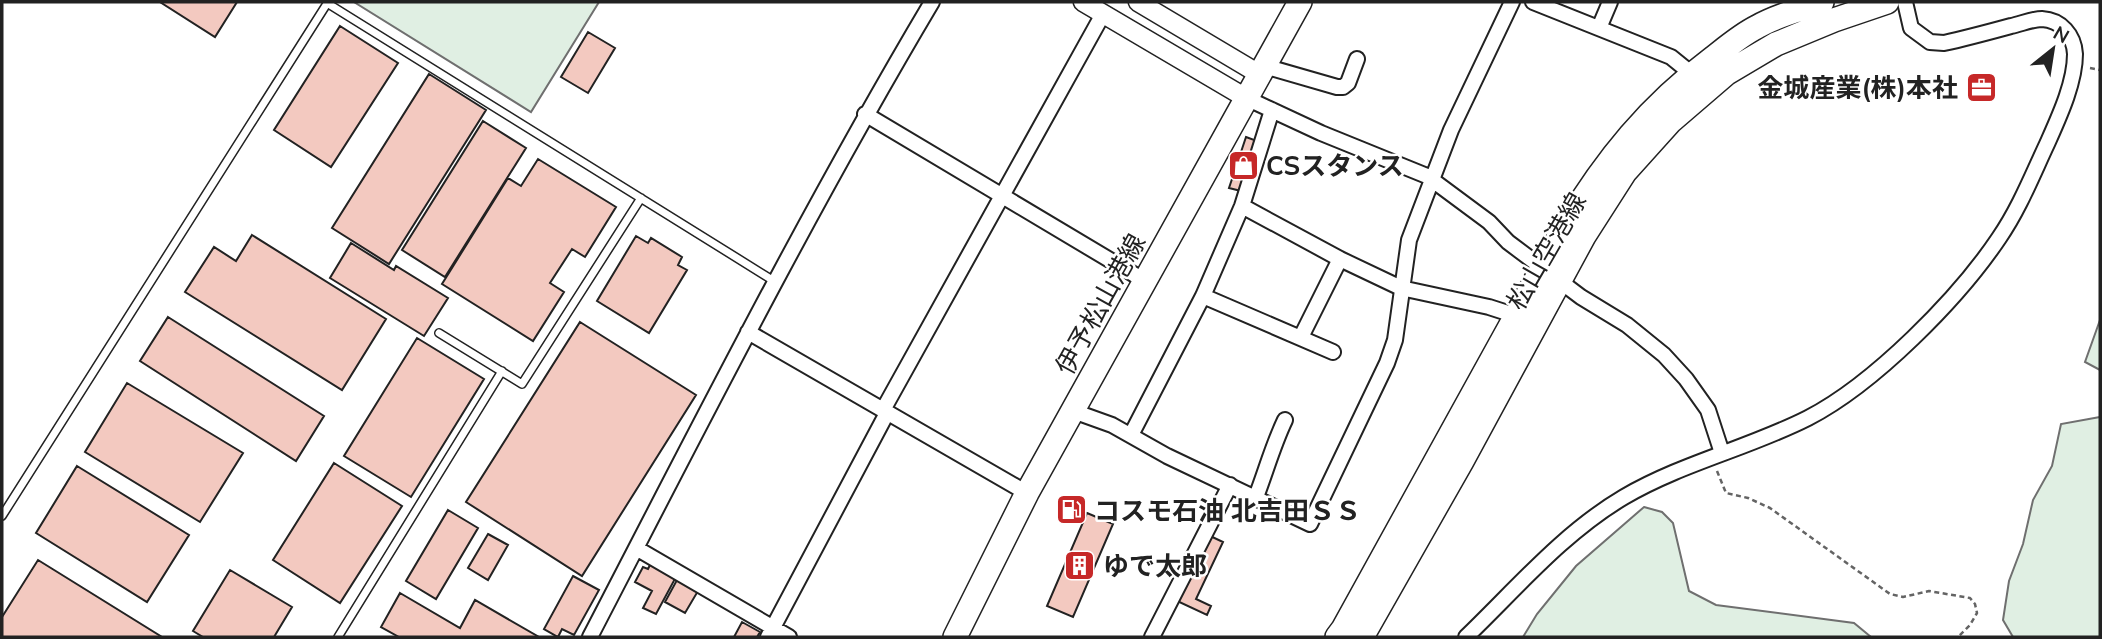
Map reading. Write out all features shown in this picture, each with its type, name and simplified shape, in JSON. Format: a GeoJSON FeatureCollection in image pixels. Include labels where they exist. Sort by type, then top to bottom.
{"type":"FeatureCollection","features":[{"type":"Feature","properties":{"kind":"main road","name":"伊予松山港線"},"geometry":{"type":"LineString","coordinates":[[955,637],[1027,493],[1300,2]]}},
{"type":"Feature","properties":{"kind":"main road","name":"松山空港線"},"geometry":{"type":"LineString","coordinates":[[1362,637],[1462,461],[1603,167],[1638,125],[1692,74],[1758,26],[1822,2]]}},
{"type":"Feature","properties":{"kind":"main road","name":"松山空港線"},"geometry":{"type":"LineString","coordinates":[[1337,637],[1517,316],[1584,236],[1625,172],[1670,122],[1727,73],[1776,44],[1887,2]]}},
{"type":"Feature","properties":{"kind":"street"},"geometry":{"type":"LineString","coordinates":[[590,637],[775,281],[865,114],[932,2]]}},
{"type":"Feature","properties":{"kind":"street"},"geometry":{"type":"LineString","coordinates":[[1083,2],[1246,97],[1321,133],[1404,165],[1432,180],[1489,222],[1508,242],[1581,297],[1627,325],[1664,355],[1708,410],[1717,455]]}},
{"type":"Feature","properties":{"kind":"street"},"geometry":{"type":"LineString","coordinates":[[1138,2],[1262,70],[1337,88],[1348,83],[1357,59]]}},
{"type":"Feature","properties":{"kind":"street"},"geometry":{"type":"LineString","coordinates":[[1073,411],[1131,435],[1167,456],[1310,524],[1387,363],[1395,340],[1409,240],[1451,130],[1511,2]]}},
{"type":"Feature","properties":{"kind":"street"},"geometry":{"type":"LineString","coordinates":[[1533,2],[1671,57],[1692,74]]}},
{"type":"Feature","properties":{"kind":"street"},"geometry":{"type":"LineString","coordinates":[[1599,28],[1610,2]]}},
{"type":"Feature","properties":{"kind":"street"},"geometry":{"type":"LineString","coordinates":[[1466,637],[1540,562],[1623,498],[1665,476],[1810,417],[1874,373],[1933,317],[1966,281],[1998,239],[2015,212],[2053,131],[2075,65],[2075,47],[2070,34],[2061,26],[2039,19],[1944,43],[1930,42],[1911,28],[1905,2]]}},
{"type":"Feature","properties":{"kind":"street"},"geometry":{"type":"LineString","coordinates":[[770,633],[1001,195],[1103,14]]}},
{"type":"Feature","properties":{"kind":"street"},"geometry":{"type":"LineString","coordinates":[[1131,435],[1203,296],[1242,206],[1272,110]]}},
{"type":"Feature","properties":{"kind":"street"},"geometry":{"type":"LineString","coordinates":[[865,114],[1145,281]]}},
{"type":"Feature","properties":{"kind":"street"},"geometry":{"type":"LineString","coordinates":[[1242,206],[1340,259],[1401,288],[1489,307],[1517,316]]}},
{"type":"Feature","properties":{"kind":"street"},"geometry":{"type":"LineString","coordinates":[[1301,337],[1340,259]]}},
{"type":"Feature","properties":{"kind":"street"},"geometry":{"type":"LineString","coordinates":[[1203,296],[1333,352]]}},
{"type":"Feature","properties":{"kind":"street"},"geometry":{"type":"LineString","coordinates":[[748,332],[1027,493]]}},
{"type":"Feature","properties":{"kind":"street"},"geometry":{"type":"LineString","coordinates":[[1256,497],[1269,464],[1271,448],[1285,420]]}},
{"type":"Feature","properties":{"kind":"street"},"geometry":{"type":"LineString","coordinates":[[1152,637],[1230,485]]}},
{"type":"Feature","properties":{"kind":"street"},"geometry":{"type":"LineString","coordinates":[[636,548],[770,633],[789,637]]}},
{"type":"Feature","properties":{"kind":"lane"},"geometry":{"type":"LineString","coordinates":[[2,516],[328,2],[775,281]]}},
{"type":"Feature","properties":{"kind":"lane"},"geometry":{"type":"LineString","coordinates":[[439,332],[522,384],[641,198]]}},
{"type":"Feature","properties":{"kind":"lane"},"geometry":{"type":"LineString","coordinates":[[338,637],[502,371]]}},
{"type":"Feature","properties":{"kind":"path"},"geometry":{"type":"LineString","coordinates":[[1717,455],[1726,493],[1748,498],[1770,508],[1890,594],[1903,597],[1928,591],[1970,598],[1977,613],[1958,637]]}},
{"type":"Feature","properties":{"kind":"green space"},"geometry":{"type":"Polygon","coordinates":[[[354,2],[599,2],[531,112],[354,2]]]}},
{"type":"Feature","properties":{"kind":"green space"},"geometry":{"type":"Polygon","coordinates":[[[2100,320],[2100,370],[2085,362],[2100,320]]]}},
{"type":"Feature","properties":{"kind":"green space"},"geometry":{"type":"Polygon","coordinates":[[[2100,417],[2100,637],[2013,637],[2003,620],[2009,581],[2023,544],[2033,500],[2052,466],[2061,424],[2100,417]]]}},
{"type":"Feature","properties":{"kind":"green space"},"geometry":{"type":"Polygon","coordinates":[[[1644,507],[1662,512],[1673,523],[1689,591],[1716,605],[1854,623],[1871,637],[1523,637],[1537,614],[1576,566],[1644,507]]]}},
{"type":"Feature","properties":{"kind":"building"},"geometry":{"type":"Polygon","coordinates":[[[160,2],[237,2],[215,37],[160,2]]]}},
{"type":"Feature","properties":{"kind":"building"},"geometry":{"type":"Polygon","coordinates":[[[340,26],[398,63],[331,167],[274,130],[340,26]]]}},
{"type":"Feature","properties":{"kind":"building"},"geometry":{"type":"Polygon","coordinates":[[[588,32],[615,48],[588,93],[561,77],[588,32]]]}},
{"type":"Feature","properties":{"kind":"building"},"geometry":{"type":"Polygon","coordinates":[[[429,74],[486,110],[389,264],[332,228],[429,74]]]}},
{"type":"Feature","properties":{"kind":"building"},"geometry":{"type":"Polygon","coordinates":[[[483,121],[526,148],[445,277],[402,250],[483,121]]]}},
{"type":"Feature","properties":{"kind":"building","name":"CSスタンス"},"geometry":{"type":"Polygon","coordinates":[[[1246,137],[1257,141],[1241,191],[1229,188],[1246,137]]]}},
{"type":"Feature","properties":{"kind":"building"},"geometry":{"type":"Polygon","coordinates":[[[538,159],[616,207],[585,257],[572,249],[550,283],[564,292],[533,341],[442,284],[508,178],[521,186],[538,159]]]}},
{"type":"Feature","properties":{"kind":"building"},"geometry":{"type":"Polygon","coordinates":[[[252,235],[386,319],[342,390],[185,292],[214,247],[236,261],[252,235]]]}},
{"type":"Feature","properties":{"kind":"building"},"geometry":{"type":"Polygon","coordinates":[[[636,236],[648,243],[651,238],[682,257],[678,265],[687,270],[649,333],[597,301],[636,236]]]}},
{"type":"Feature","properties":{"kind":"building"},"geometry":{"type":"Polygon","coordinates":[[[351,243],[394,270],[396,266],[448,298],[424,336],[330,278],[351,243]]]}},
{"type":"Feature","properties":{"kind":"building"},"geometry":{"type":"Polygon","coordinates":[[[168,317],[324,416],[296,461],[140,361],[168,317]]]}},
{"type":"Feature","properties":{"kind":"building"},"geometry":{"type":"Polygon","coordinates":[[[580,322],[696,395],[582,576],[466,502],[580,322]]]}},
{"type":"Feature","properties":{"kind":"building"},"geometry":{"type":"Polygon","coordinates":[[[417,338],[484,379],[411,497],[344,456],[417,338]]]}},
{"type":"Feature","properties":{"kind":"building"},"geometry":{"type":"Polygon","coordinates":[[[127,383],[243,453],[200,522],[85,452],[127,383]]]}},
{"type":"Feature","properties":{"kind":"building"},"geometry":{"type":"Polygon","coordinates":[[[334,463],[402,506],[340,603],[273,560],[334,463]]]}},
{"type":"Feature","properties":{"kind":"building"},"geometry":{"type":"Polygon","coordinates":[[[77,466],[189,535],[147,602],[36,533],[77,466]]]}},
{"type":"Feature","properties":{"kind":"building"},"geometry":{"type":"Polygon","coordinates":[[[448,510],[478,528],[436,599],[406,581],[448,510]]]}},
{"type":"Feature","properties":{"kind":"building","name":"ゆで太郎"},"geometry":{"type":"Polygon","coordinates":[[[1087,513],[1113,524],[1073,617],[1047,606],[1087,513]]]}},
{"type":"Feature","properties":{"kind":"building"},"geometry":{"type":"Polygon","coordinates":[[[488,534],[508,545],[488,580],[468,568],[488,534]]]}},
{"type":"Feature","properties":{"kind":"building"},"geometry":{"type":"Polygon","coordinates":[[[1206,534],[1223,542],[1196,599],[1211,606],[1207,615],[1175,600],[1206,534]]]}},
{"type":"Feature","properties":{"kind":"building"},"geometry":{"type":"Polygon","coordinates":[[[38,560],[162,637],[2,637],[2,617],[38,560]]]}},
{"type":"Feature","properties":{"kind":"building"},"geometry":{"type":"Polygon","coordinates":[[[651,563],[676,577],[656,614],[643,608],[652,591],[635,582],[643,567],[648,569],[651,563]]]}},
{"type":"Feature","properties":{"kind":"building"},"geometry":{"type":"Polygon","coordinates":[[[230,570],[292,607],[274,637],[203,637],[193,631],[230,570]]]}},
{"type":"Feature","properties":{"kind":"building"},"geometry":{"type":"Polygon","coordinates":[[[573,576],[599,590],[574,635],[562,629],[558,637],[544,629],[573,576]]]}},
{"type":"Feature","properties":{"kind":"building"},"geometry":{"type":"Polygon","coordinates":[[[677,580],[698,591],[685,613],[665,602],[677,580]]]}},
{"type":"Feature","properties":{"kind":"building"},"geometry":{"type":"Polygon","coordinates":[[[400,593],[460,628],[475,600],[539,637],[399,637],[381,627],[400,593]]]}},
{"type":"Feature","properties":{"kind":"building"},"geometry":{"type":"Polygon","coordinates":[[[742,622],[760,632],[757,637],[734,637],[742,622]]]}},
{"type":"Feature","properties":{"kind":"place","name":"金城産業(株)本社"},"geometry":{"type":"Point","coordinates":[1981,87]}},
{"type":"Feature","properties":{"kind":"place","name":"CSスタンス"},"geometry":{"type":"Point","coordinates":[1243,165]}},
{"type":"Feature","properties":{"kind":"place","name":"コスモ石油 北吉田ＳＳ"},"geometry":{"type":"Point","coordinates":[1071,510]}},
{"type":"Feature","properties":{"kind":"place","name":"ゆで太郎"},"geometry":{"type":"Point","coordinates":[1080,565]}}]}
